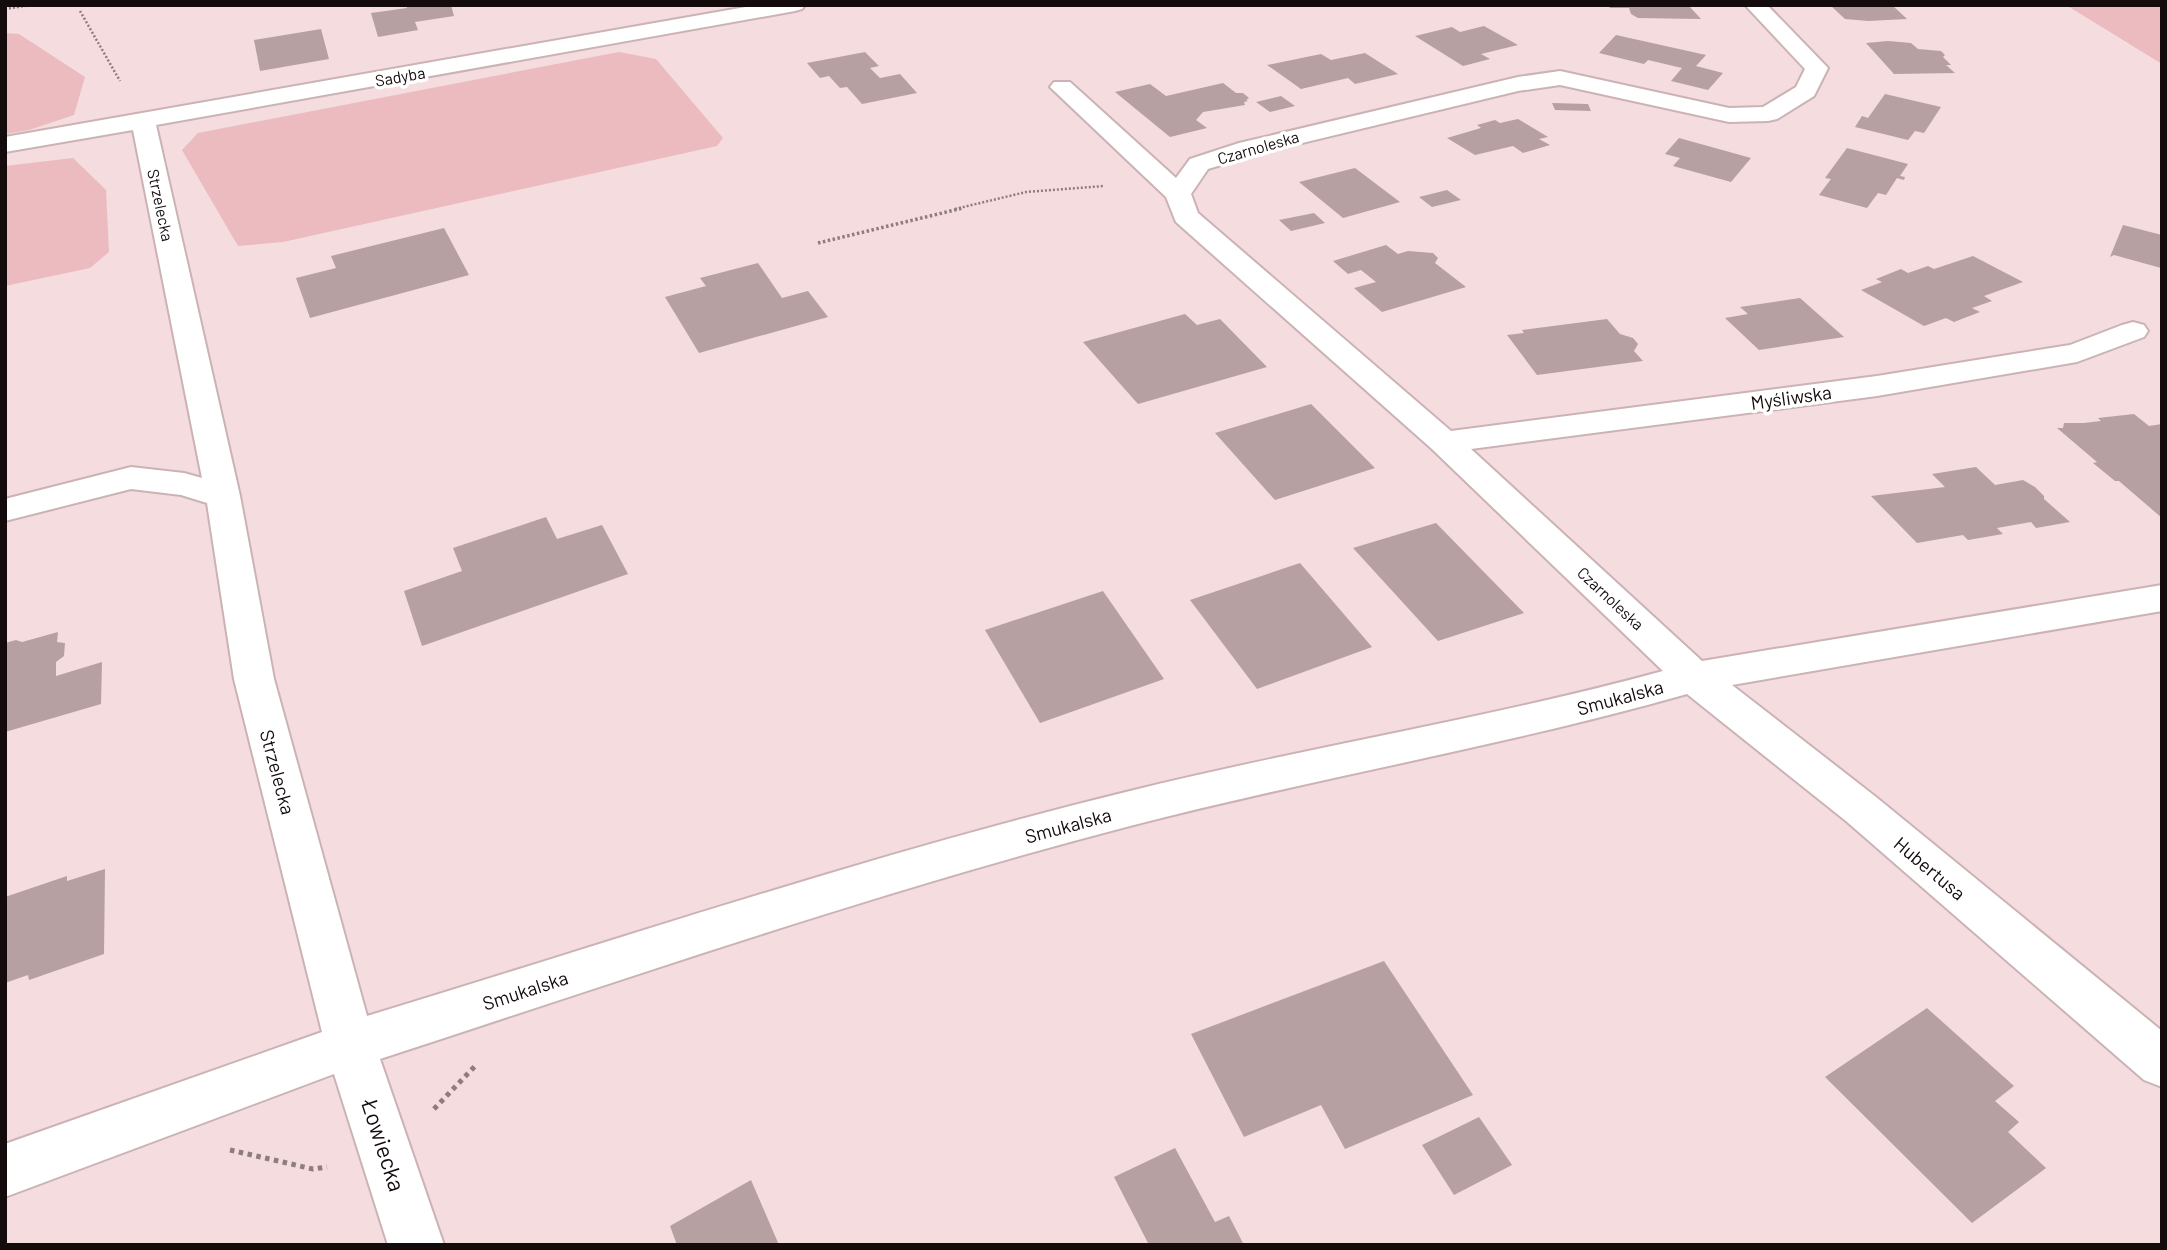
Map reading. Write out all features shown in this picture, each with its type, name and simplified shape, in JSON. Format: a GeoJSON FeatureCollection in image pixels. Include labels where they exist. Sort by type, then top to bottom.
{"type":"FeatureCollection","features":[{"type":"Feature","properties":{"kind":"street","name":"Sadyba"},"geometry":{"type":"LineString","coordinates":[[5,145],[794,5]]}},
{"type":"Feature","properties":{"kind":"street","name":"Czarnoleska"},"geometry":{"type":"LineString","coordinates":[[1694,677],[1444,442],[1186,216],[1178,194],[1199,164],[1248,148],[1441,101],[1560,78],[1719,114],[1768,114],[1806,91],[1818,68],[1755,5]]}},
{"type":"Feature","properties":{"kind":"street"},"geometry":{"type":"LineString","coordinates":[[1062,87],[1178,194]]}},
{"type":"Feature","properties":{"kind":"street","name":"Strzelecka"},"geometry":{"type":"LineString","coordinates":[[143,121],[223,496],[254,679],[350,1045]]}},
{"type":"Feature","properties":{"kind":"street","name":"Myśliwska"},"geometry":{"type":"LineString","coordinates":[[1444,442],[1877,386],[2077,352],[2133,331]]}},
{"type":"Feature","properties":{"kind":"street"},"geometry":{"type":"LineString","coordinates":[[5,510],[131,478],[184,484],[223,496]]}},
{"type":"Feature","properties":{"kind":"street","name":"Smukalska"},"geometry":{"type":"LineString","coordinates":[[5,1171],[350,1045],[902,871],[1131,808],[1584,708],[1694,677],[2162,598]]}},
{"type":"Feature","properties":{"kind":"street","name":"Hubertusa"},"geometry":{"type":"LineString","coordinates":[[1694,677],[1861,810],[2162,1063]]}},
{"type":"Feature","properties":{"kind":"street","name":"Łowiecka"},"geometry":{"type":"LineString","coordinates":[[350,1045],[416,1245]]}},
{"type":"Feature","properties":{"kind":"path"},"geometry":{"type":"LineString","coordinates":[[5,9],[31,5]]}},
{"type":"Feature","properties":{"kind":"path"},"geometry":{"type":"LineString","coordinates":[[80,11],[143,121]]}},
{"type":"Feature","properties":{"kind":"path"},"geometry":{"type":"LineString","coordinates":[[818,243],[1026,192],[1103,186],[1178,194]]}},
{"type":"Feature","properties":{"kind":"path"},"geometry":{"type":"LineString","coordinates":[[216,1147],[313,1169],[388,1156],[485,1056]]}},
{"type":"Feature","properties":{"kind":"shaded area"},"geometry":{"type":"Polygon","coordinates":[[[2066,5],[2162,5],[2162,64],[2066,5]]]}},
{"type":"Feature","properties":{"kind":"shaded area"},"geometry":{"type":"Polygon","coordinates":[[[5,33],[19,34],[85,77],[74,115],[29,130],[5,134],[5,33]]]}},
{"type":"Feature","properties":{"kind":"shaded area"},"geometry":{"type":"Polygon","coordinates":[[[619,52],[656,59],[723,138],[717,146],[283,242],[238,246],[182,150],[198,133],[619,52]]]}},
{"type":"Feature","properties":{"kind":"shaded area"},"geometry":{"type":"Polygon","coordinates":[[[73,158],[106,190],[109,252],[90,268],[5,286],[5,166],[73,158]]]}},
{"type":"Feature","properties":{"kind":"building"},"geometry":{"type":"Polygon","coordinates":[[[406,5],[451,5],[454,16],[415,22],[418,30],[378,37],[371,13],[407,8],[406,5]]]}},
{"type":"Feature","properties":{"kind":"building"},"geometry":{"type":"Polygon","coordinates":[[[1608,5],[1689,6],[1701,19],[1638,18],[1631,14],[1629,8],[1610,8],[1608,5]]]}},
{"type":"Feature","properties":{"kind":"building"},"geometry":{"type":"Polygon","coordinates":[[[1830,5],[1892,5],[1907,19],[1845,19],[1830,5]]]}},
{"type":"Feature","properties":{"kind":"building"},"geometry":{"type":"Polygon","coordinates":[[[1484,26],[1518,45],[1481,54],[1490,59],[1463,66],[1415,36],[1452,27],[1460,32],[1484,26]]]}},
{"type":"Feature","properties":{"kind":"building"},"geometry":{"type":"Polygon","coordinates":[[[321,29],[329,59],[260,71],[254,40],[321,29]]]}},
{"type":"Feature","properties":{"kind":"building"},"geometry":{"type":"Polygon","coordinates":[[[1616,35],[1706,55],[1696,66],[1723,73],[1708,90],[1671,81],[1682,68],[1648,60],[1644,64],[1599,53],[1616,35]]]}},
{"type":"Feature","properties":{"kind":"building"},"geometry":{"type":"Polygon","coordinates":[[[1866,43],[1911,43],[1918,49],[1941,51],[1951,65],[1946,65],[1955,73],[1894,74],[1866,43]]]}},
{"type":"Feature","properties":{"kind":"building"},"geometry":{"type":"Polygon","coordinates":[[[865,52],[879,66],[870,68],[880,78],[900,74],[917,93],[862,104],[847,87],[840,88],[829,76],[820,78],[807,63],[865,52]]]}},
{"type":"Feature","properties":{"kind":"building"},"geometry":{"type":"Polygon","coordinates":[[[1365,53],[1398,74],[1355,84],[1348,78],[1301,89],[1267,65],[1321,54],[1331,60],[1365,53]]]}},
{"type":"Feature","properties":{"kind":"building"},"geometry":{"type":"Polygon","coordinates":[[[1223,83],[1236,93],[1243,93],[1249,98],[1244,102],[1245,105],[1203,112],[1196,120],[1207,128],[1170,137],[1115,92],[1150,84],[1166,96],[1223,83]]]}},
{"type":"Feature","properties":{"kind":"building"},"geometry":{"type":"Polygon","coordinates":[[[1885,94],[1941,107],[1924,133],[1915,131],[1908,140],[1855,127],[1862,116],[1868,118],[1885,94]]]}},
{"type":"Feature","properties":{"kind":"building"},"geometry":{"type":"Polygon","coordinates":[[[1281,96],[1295,106],[1270,112],[1256,102],[1281,96]]]}},
{"type":"Feature","properties":{"kind":"building"},"geometry":{"type":"Polygon","coordinates":[[[1552,103],[1588,104],[1591,111],[1555,110],[1552,103]]]}},
{"type":"Feature","properties":{"kind":"building"},"geometry":{"type":"Polygon","coordinates":[[[1518,119],[1548,137],[1539,139],[1550,145],[1523,153],[1513,146],[1475,155],[1447,138],[1481,128],[1477,125],[1495,120],[1500,123],[1518,119]]]}},
{"type":"Feature","properties":{"kind":"building"},"geometry":{"type":"Polygon","coordinates":[[[1679,138],[1751,158],[1731,182],[1673,166],[1680,158],[1665,154],[1679,138]]]}},
{"type":"Feature","properties":{"kind":"building"},"geometry":{"type":"Polygon","coordinates":[[[1847,148],[1908,164],[1900,176],[1905,177],[1904,180],[1897,178],[1886,195],[1878,193],[1867,208],[1819,195],[1831,179],[1825,178],[1847,148]]]}},
{"type":"Feature","properties":{"kind":"building"},"geometry":{"type":"Polygon","coordinates":[[[1355,168],[1400,202],[1343,218],[1299,182],[1355,168]]]}},
{"type":"Feature","properties":{"kind":"building"},"geometry":{"type":"Polygon","coordinates":[[[1447,190],[1461,200],[1432,207],[1419,197],[1447,190]]]}},
{"type":"Feature","properties":{"kind":"building"},"geometry":{"type":"Polygon","coordinates":[[[1314,213],[1325,223],[1291,231],[1279,220],[1314,213]]]}},
{"type":"Feature","properties":{"kind":"building"},"geometry":{"type":"Polygon","coordinates":[[[2123,225],[2162,235],[2161,268],[2114,255],[2110,257],[2123,225]]]}},
{"type":"Feature","properties":{"kind":"building"},"geometry":{"type":"Polygon","coordinates":[[[444,228],[469,275],[310,318],[296,278],[336,268],[331,256],[444,228]]]}},
{"type":"Feature","properties":{"kind":"building"},"geometry":{"type":"Polygon","coordinates":[[[1386,245],[1398,254],[1408,251],[1433,253],[1438,258],[1435,263],[1466,287],[1382,312],[1354,288],[1376,282],[1361,270],[1348,274],[1333,261],[1386,245]]]}},
{"type":"Feature","properties":{"kind":"building"},"geometry":{"type":"Polygon","coordinates":[[[1973,256],[2023,282],[1984,296],[1992,301],[1972,308],[1980,312],[1954,322],[1946,318],[1924,326],[1861,290],[1882,282],[1876,279],[1901,269],[1908,273],[1928,266],[1934,269],[1973,256]]]}},
{"type":"Feature","properties":{"kind":"building"},"geometry":{"type":"Polygon","coordinates":[[[758,263],[782,298],[808,291],[828,317],[699,353],[665,297],[706,286],[700,278],[758,263]]]}},
{"type":"Feature","properties":{"kind":"building"},"geometry":{"type":"Polygon","coordinates":[[[1800,298],[1844,337],[1759,350],[1725,318],[1748,314],[1740,307],[1800,298]]]}},
{"type":"Feature","properties":{"kind":"building"},"geometry":{"type":"Polygon","coordinates":[[[1185,314],[1197,325],[1220,319],[1267,367],[1138,404],[1083,342],[1185,314]]]}},
{"type":"Feature","properties":{"kind":"building"},"geometry":{"type":"Polygon","coordinates":[[[1607,319],[1620,334],[1633,338],[1638,344],[1634,351],[1643,361],[1537,375],[1507,335],[1524,333],[1522,330],[1607,319]]]}},
{"type":"Feature","properties":{"kind":"building"},"geometry":{"type":"Polygon","coordinates":[[[1311,404],[1375,468],[1275,500],[1215,433],[1311,404]]]}},
{"type":"Feature","properties":{"kind":"building"},"geometry":{"type":"Polygon","coordinates":[[[2134,414],[2149,426],[2162,424],[2162,518],[2119,481],[2115,481],[2093,463],[2097,462],[2057,428],[2063,428],[2064,423],[2101,421],[2098,418],[2134,414]]]}},
{"type":"Feature","properties":{"kind":"building"},"geometry":{"type":"Polygon","coordinates":[[[1976,467],[1995,485],[2023,480],[2035,487],[2044,499],[2070,522],[2036,528],[2031,522],[1997,528],[2003,534],[1968,540],[1963,535],[1917,543],[1871,496],[1945,487],[1932,474],[1976,467]]]}},
{"type":"Feature","properties":{"kind":"building"},"geometry":{"type":"Polygon","coordinates":[[[546,517],[557,539],[602,525],[628,574],[422,646],[404,591],[462,571],[453,548],[546,517]]]}},
{"type":"Feature","properties":{"kind":"building"},"geometry":{"type":"Polygon","coordinates":[[[1436,523],[1524,613],[1438,641],[1353,548],[1436,523]]]}},
{"type":"Feature","properties":{"kind":"building"},"geometry":{"type":"Polygon","coordinates":[[[1300,563],[1372,647],[1257,689],[1190,600],[1300,563]]]}},
{"type":"Feature","properties":{"kind":"building"},"geometry":{"type":"Polygon","coordinates":[[[1103,591],[1164,679],[1040,723],[985,630],[1103,591]]]}},
{"type":"Feature","properties":{"kind":"building"},"geometry":{"type":"Polygon","coordinates":[[[58,632],[57,642],[65,643],[64,656],[56,662],[56,676],[102,662],[101,704],[5,732],[5,643],[16,640],[22,642],[58,632]]]}},
{"type":"Feature","properties":{"kind":"building"},"geometry":{"type":"Polygon","coordinates":[[[105,869],[104,954],[29,980],[28,975],[5,983],[5,897],[67,876],[67,881],[105,869]]]}},
{"type":"Feature","properties":{"kind":"building"},"geometry":{"type":"Polygon","coordinates":[[[1384,961],[1473,1095],[1345,1149],[1321,1105],[1244,1137],[1191,1034],[1384,961]]]}},
{"type":"Feature","properties":{"kind":"building"},"geometry":{"type":"Polygon","coordinates":[[[1927,1008],[2014,1086],[1995,1101],[2019,1122],[2008,1132],[2046,1168],[1972,1223],[1825,1077],[1927,1008]]]}},
{"type":"Feature","properties":{"kind":"building"},"geometry":{"type":"Polygon","coordinates":[[[1479,1117],[1512,1165],[1454,1195],[1422,1145],[1479,1117]]]}},
{"type":"Feature","properties":{"kind":"building"},"geometry":{"type":"Polygon","coordinates":[[[1175,1148],[1215,1222],[1229,1216],[1244,1245],[1149,1245],[1114,1177],[1175,1148]]]}},
{"type":"Feature","properties":{"kind":"building"},"geometry":{"type":"Polygon","coordinates":[[[751,1180],[779,1245],[677,1245],[670,1226],[751,1180]]]}}]}
